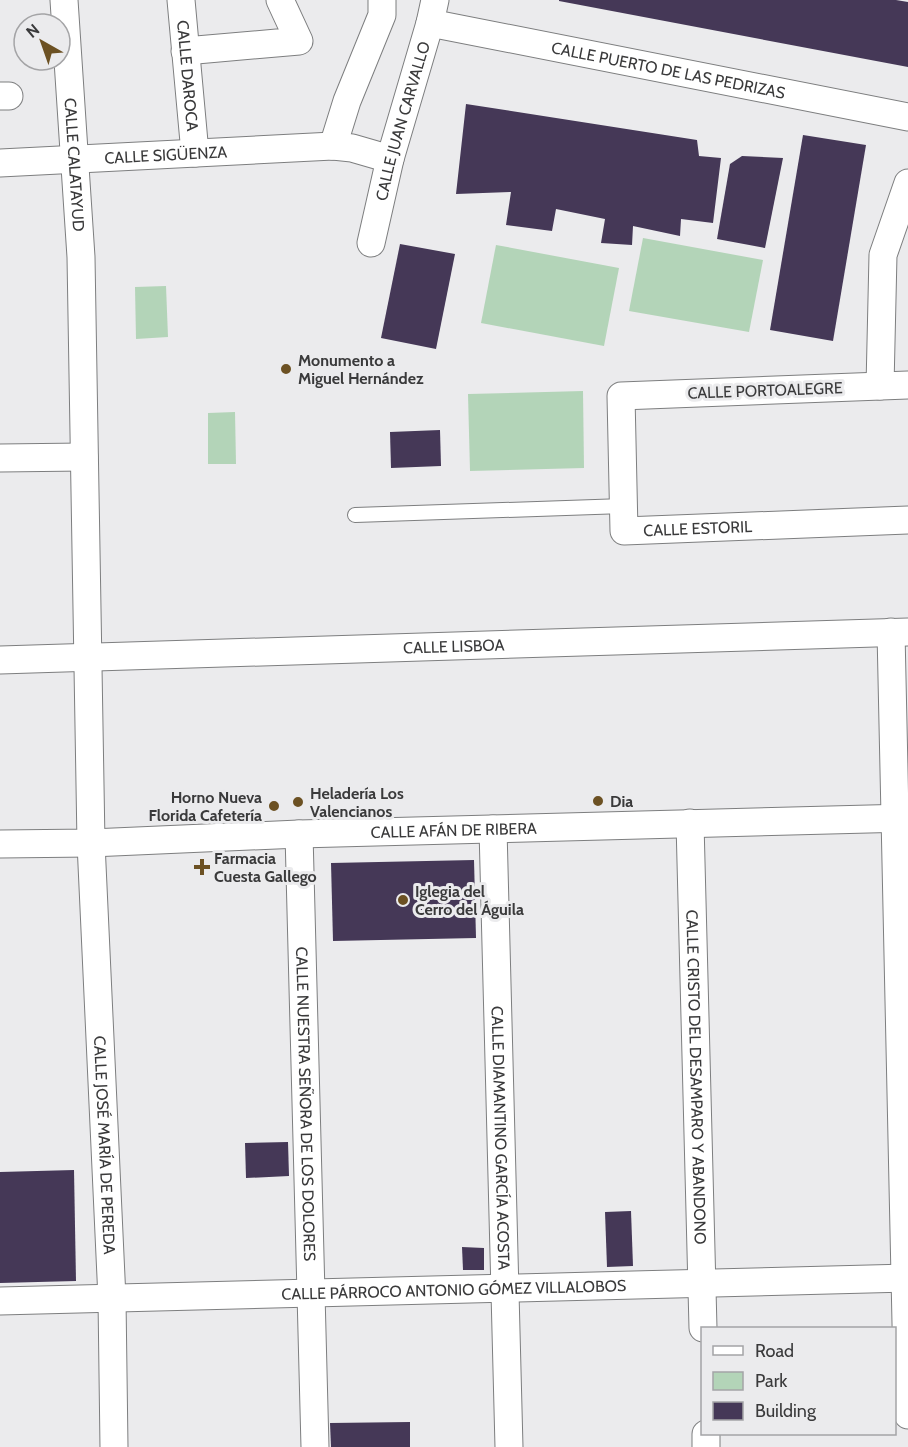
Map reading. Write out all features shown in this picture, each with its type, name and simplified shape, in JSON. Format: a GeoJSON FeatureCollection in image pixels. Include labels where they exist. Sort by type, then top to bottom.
{"type":"FeatureCollection","features":[{"type":"Feature","properties":{"kind":"street","name":"CALLE CALATAYUD"},"geometry":{"type":"LineString","coordinates":[[64,0],[81,257],[84,457]]}},
{"type":"Feature","properties":{"kind":"street","name":"CALLE DAROCA"},"geometry":{"type":"LineString","coordinates":[[180,0],[195,153]]}},
{"type":"Feature","properties":{"kind":"street"},"geometry":{"type":"LineString","coordinates":[[185,51],[299,41],[280,0]]}},
{"type":"Feature","properties":{"kind":"street"},"geometry":{"type":"LineString","coordinates":[[333,146],[346,101],[382,15],[382,0]]}},
{"type":"Feature","properties":{"kind":"street","name":"CALLE PUERTO DE LAS PEDRIZAS"},"geometry":{"type":"LineString","coordinates":[[433,12],[908,117]]}},
{"type":"Feature","properties":{"kind":"street","name":"CALLE JUAN CARVALLO"},"geometry":{"type":"LineString","coordinates":[[371,243],[390,159],[433,12]]}},
{"type":"Feature","properties":{"kind":"street","name":"CALLE SIGÜENZA"},"geometry":{"type":"LineString","coordinates":[[0,163],[333,146],[352,148],[390,159]]}},
{"type":"Feature","properties":{"kind":"street"},"geometry":{"type":"LineString","coordinates":[[880,386],[883,255],[908,183]]}},
{"type":"Feature","properties":{"kind":"street","name":"CALLE PORTOALEGRE"},"geometry":{"type":"LineString","coordinates":[[621,396],[908,385]]}},
{"type":"Feature","properties":{"kind":"street","name":"CALLE ESTORIL"},"geometry":{"type":"LineString","coordinates":[[621,396],[624,531],[908,520]]}},
{"type":"Feature","properties":{"kind":"street"},"geometry":{"type":"LineString","coordinates":[[0,458],[84,457]]}},
{"type":"Feature","properties":{"kind":"street","name":"CALLE JOSÉ MARÍA DE PEREDA"},"geometry":{"type":"LineString","coordinates":[[84,457],[91,843],[112,1299],[114,1447]]}},
{"type":"Feature","properties":{"kind":"street"},"geometry":{"type":"LineString","coordinates":[[900,632],[908,1415]]}},
{"type":"Feature","properties":{"kind":"street","name":"CALLE LISBOA"},"geometry":{"type":"LineString","coordinates":[[0,660],[900,632]]}},
{"type":"Feature","properties":{"kind":"street","name":"CALLE AFÁN DE RIBERA"},"geometry":{"type":"LineString","coordinates":[[0,844],[902,818]]}},
{"type":"Feature","properties":{"kind":"street","name":"CALLE CRISTO DEL DESAMPARO Y ABANDONO"},"geometry":{"type":"LineString","coordinates":[[690,823],[703,1327]]}},
{"type":"Feature","properties":{"kind":"street","name":"CALLE DIAMANTINO GARCÍA ACOSTA"},"geometry":{"type":"LineString","coordinates":[[493,829],[509,1447]]}},
{"type":"Feature","properties":{"kind":"street","name":"CALLE NUESTRA SEÑORA DE LOS DOLORES"},"geometry":{"type":"LineString","coordinates":[[299,834],[315,1447]]}},
{"type":"Feature","properties":{"kind":"street","name":"CALLE PÁRROCO ANTONIO GÓMEZ VILLALOBOS"},"geometry":{"type":"LineString","coordinates":[[0,1301],[906,1278]]}},
{"type":"Feature","properties":{"kind":"lane"},"geometry":{"type":"LineString","coordinates":[[355,515],[624,506]]}},
{"type":"Feature","properties":{"kind":"green space"},"geometry":{"type":"Polygon","coordinates":[[[643,238],[763,260],[749,332],[629,311],[643,238]]]}},
{"type":"Feature","properties":{"kind":"green space"},"geometry":{"type":"Polygon","coordinates":[[[496,245],[619,268],[604,346],[481,323],[496,245]]]}},
{"type":"Feature","properties":{"kind":"green space"},"geometry":{"type":"Polygon","coordinates":[[[166,286],[168,337],[136,339],[135,287],[166,286]]]}},
{"type":"Feature","properties":{"kind":"green space"},"geometry":{"type":"Polygon","coordinates":[[[583,391],[584,468],[470,471],[468,394],[583,391]]]}},
{"type":"Feature","properties":{"kind":"green space"},"geometry":{"type":"Polygon","coordinates":[[[235,412],[236,464],[208,464],[208,413],[235,412]]]}},
{"type":"Feature","properties":{"kind":"building"},"geometry":{"type":"Polygon","coordinates":[[[896,0],[908,2],[908,67],[559,1],[896,0]]]}},
{"type":"Feature","properties":{"kind":"building"},"geometry":{"type":"Polygon","coordinates":[[[466,104],[697,140],[699,156],[721,158],[713,223],[681,219],[680,236],[633,226],[632,245],[601,243],[605,219],[556,209],[552,231],[506,225],[511,192],[456,194],[466,104]]]}},
{"type":"Feature","properties":{"kind":"building"},"geometry":{"type":"Polygon","coordinates":[[[803,135],[866,145],[833,341],[770,330],[803,135]]]}},
{"type":"Feature","properties":{"kind":"building"},"geometry":{"type":"Polygon","coordinates":[[[742,156],[783,158],[765,248],[717,239],[730,164],[742,156]]]}},
{"type":"Feature","properties":{"kind":"building"},"geometry":{"type":"Polygon","coordinates":[[[400,244],[455,254],[436,349],[381,338],[400,244]]]}},
{"type":"Feature","properties":{"kind":"building"},"geometry":{"type":"Polygon","coordinates":[[[440,430],[441,466],[391,468],[390,432],[440,430]]]}},
{"type":"Feature","properties":{"kind":"building","name":"Iglegia del Cerro del Águila"},"geometry":{"type":"Polygon","coordinates":[[[474,860],[476,938],[333,941],[331,863],[474,860]]]}},
{"type":"Feature","properties":{"kind":"building"},"geometry":{"type":"Polygon","coordinates":[[[288,1142],[289,1176],[246,1178],[245,1143],[288,1142]]]}},
{"type":"Feature","properties":{"kind":"building"},"geometry":{"type":"Polygon","coordinates":[[[74,1170],[76,1281],[0,1283],[0,1172],[74,1170]]]}},
{"type":"Feature","properties":{"kind":"building"},"geometry":{"type":"Polygon","coordinates":[[[631,1211],[633,1266],[607,1267],[605,1212],[631,1211]]]}},
{"type":"Feature","properties":{"kind":"building"},"geometry":{"type":"Polygon","coordinates":[[[462,1247],[484,1248],[484,1270],[463,1270],[462,1247]]]}},
{"type":"Feature","properties":{"kind":"building"},"geometry":{"type":"Polygon","coordinates":[[[410,1422],[410,1447],[331,1447],[330,1423],[410,1422]]]}},
{"type":"Feature","properties":{"kind":"place","name":"Monumento a Miguel Hernández"},"geometry":{"type":"Point","coordinates":[286,369]}},
{"type":"Feature","properties":{"kind":"place","name":"Dia"},"geometry":{"type":"Point","coordinates":[598,801]}},
{"type":"Feature","properties":{"kind":"place","name":"Heladería Los Valencianos"},"geometry":{"type":"Point","coordinates":[298,802]}},
{"type":"Feature","properties":{"kind":"place","name":"Horno Nueva Florida Cafetería"},"geometry":{"type":"Point","coordinates":[274,806]}},
{"type":"Feature","properties":{"kind":"place","name":"Farmacia Cuesta Gallego"},"geometry":{"type":"Point","coordinates":[202,867]}},
{"type":"Feature","properties":{"kind":"place","name":"Iglegia del Cerro del Águila"},"geometry":{"type":"Point","coordinates":[403,900]}}]}
